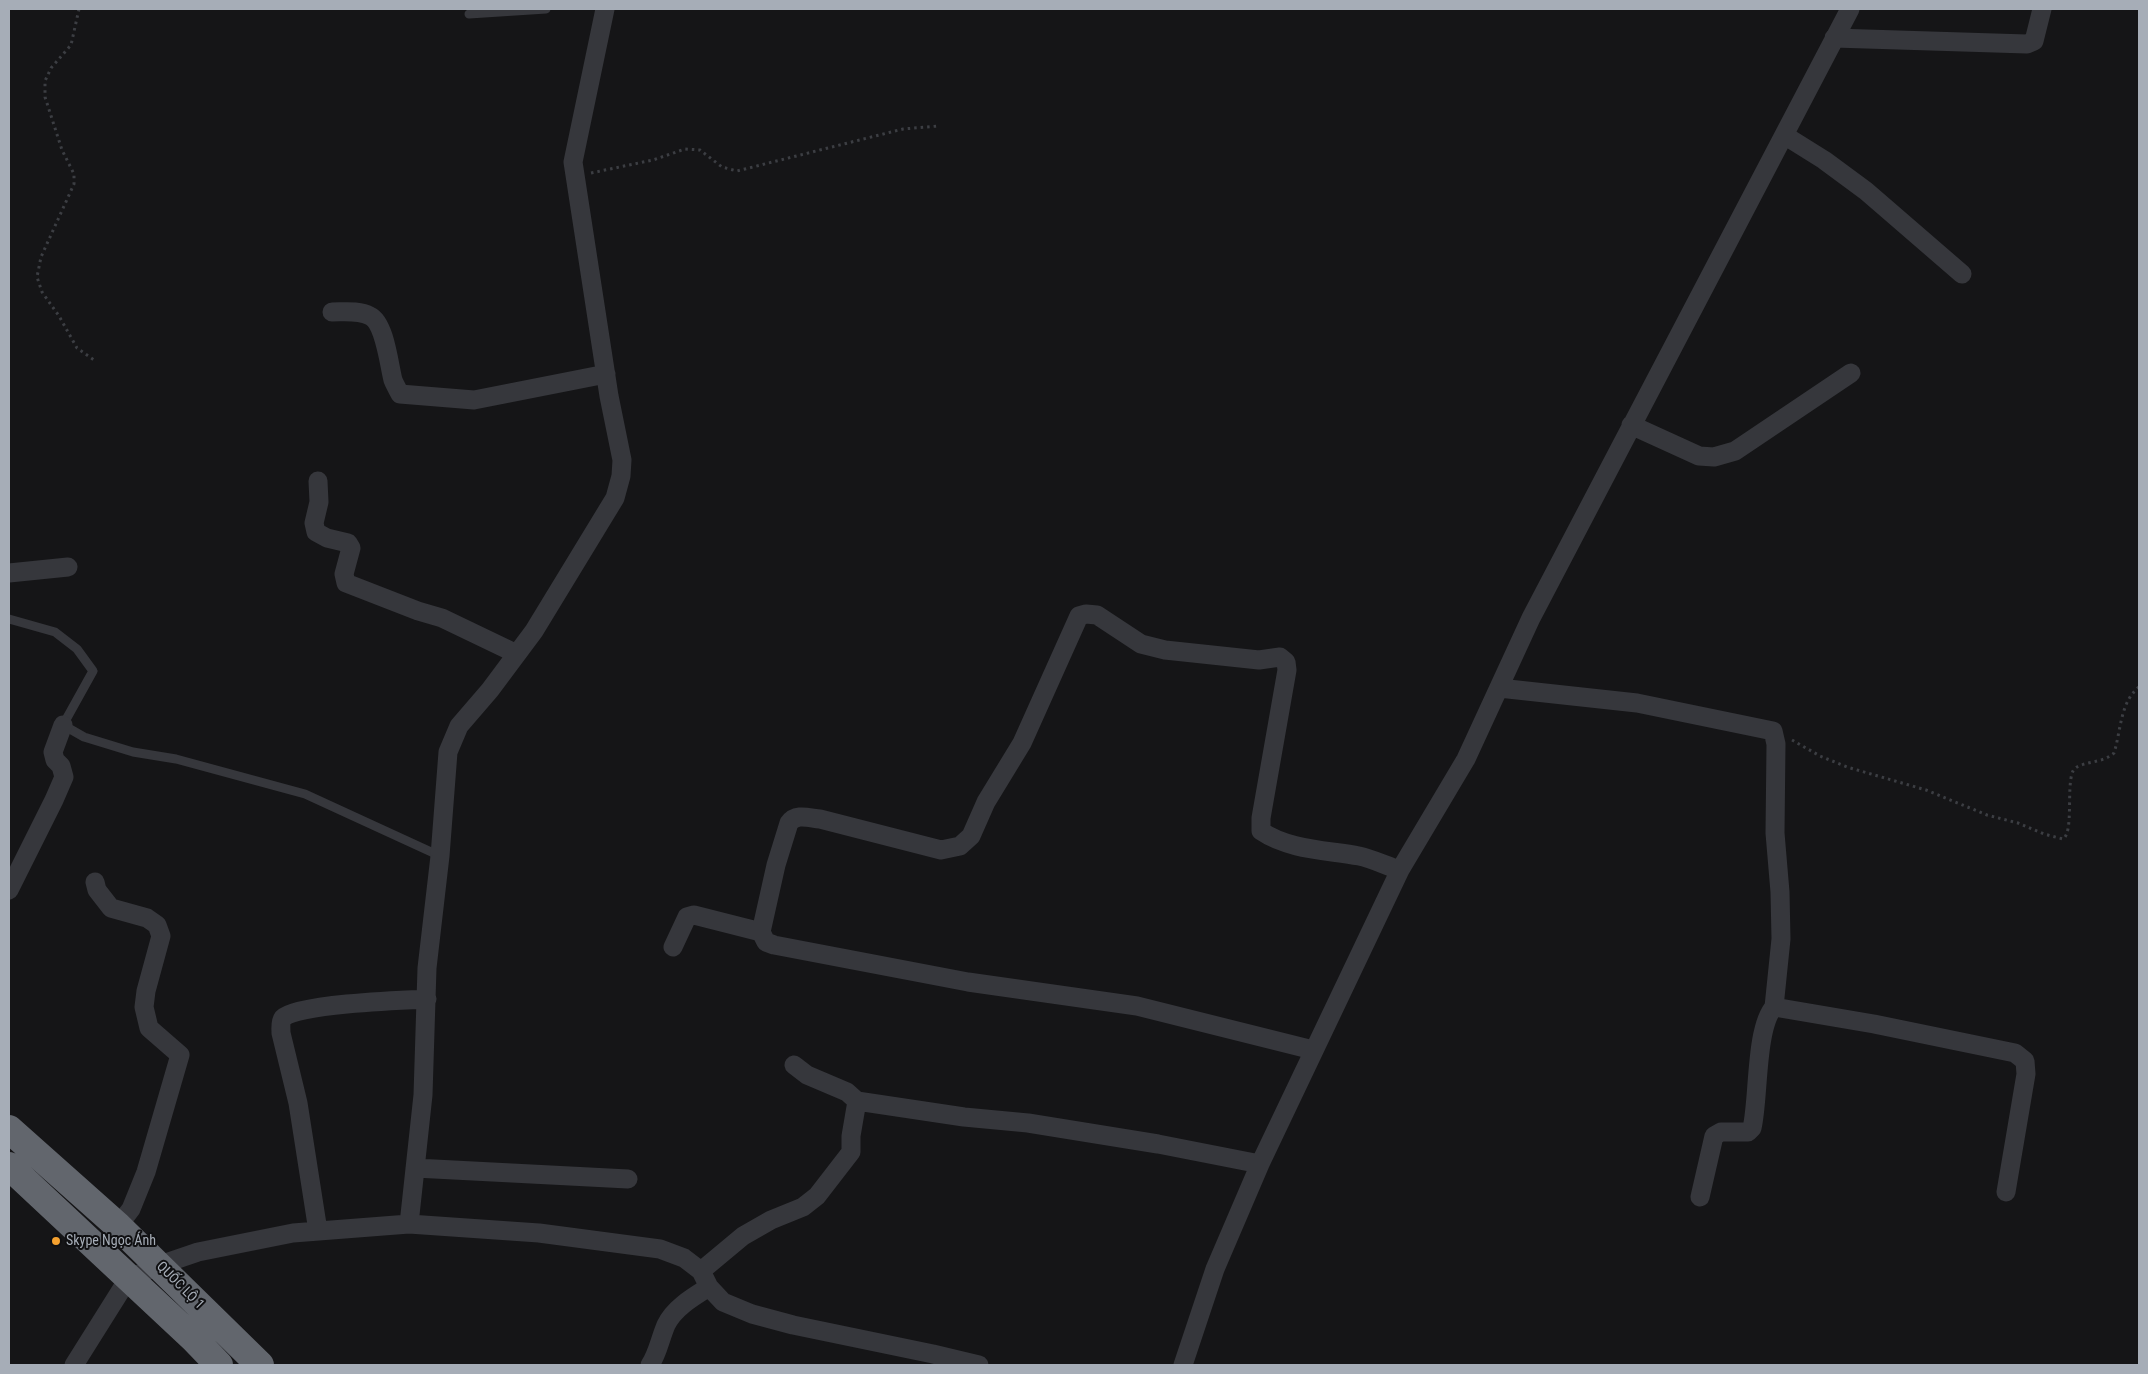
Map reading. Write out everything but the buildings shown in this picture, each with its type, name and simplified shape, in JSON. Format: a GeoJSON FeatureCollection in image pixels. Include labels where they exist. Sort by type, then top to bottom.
{"type":"FeatureCollection","features":[{"type":"Feature","properties":{"kind":"highway","name":"QUỐC LỘ 1"},"geometry":{"type":"LineString","coordinates":[[9,1129],[160,1265],[260,1365]]}},
{"type":"Feature","properties":{"kind":"highway","name":"QUỐC LỘ 1"},"geometry":{"type":"LineString","coordinates":[[9,1166],[194,1339],[219,1365]]}},
{"type":"Feature","properties":{"kind":"street"},"geometry":{"type":"LineString","coordinates":[[409,1224],[423,1095],[427,968],[440,856],[445,764],[452,739],[459,726],[534,631],[614,498],[619,484],[622,460],[606,374],[573,162],[605,9]]}},
{"type":"Feature","properties":{"kind":"street"},"geometry":{"type":"LineString","coordinates":[[1184,1365],[1212,1277],[1260,1164],[1400,870],[1466,758],[1531,618],[1850,9]]}},
{"type":"Feature","properties":{"kind":"street"},"geometry":{"type":"LineString","coordinates":[[1834,38],[2027,44],[2034,42],[2042,9]]}},
{"type":"Feature","properties":{"kind":"street"},"geometry":{"type":"LineString","coordinates":[[1784,135],[1824,160],[1866,191],[1962,274]]}},
{"type":"Feature","properties":{"kind":"street"},"geometry":{"type":"LineString","coordinates":[[332,312],[356,312],[372,316],[378,325],[388,355],[393,382],[400,394],[474,400],[606,374]]}},
{"type":"Feature","properties":{"kind":"street"},"geometry":{"type":"LineString","coordinates":[[1632,425],[1699,456],[1714,457],[1735,451],[1851,373]]}},
{"type":"Feature","properties":{"kind":"street"},"geometry":{"type":"LineString","coordinates":[[318,481],[319,502],[314,523],[316,532],[327,538],[348,543],[351,548],[344,574],[346,583],[418,611],[442,618],[517,654]]}},
{"type":"Feature","properties":{"kind":"street"},"geometry":{"type":"LineString","coordinates":[[9,572],[68,567]]}},
{"type":"Feature","properties":{"kind":"street"},"geometry":{"type":"LineString","coordinates":[[1313,1050],[1136,1006],[968,982],[783,947],[766,942],[761,932],[776,865],[789,823],[792,818],[800,816],[820,819],[941,850],[960,846],[971,836],[986,802],[1022,743],[1079,616],[1086,614],[1097,615],[1141,644],[1165,650],[1259,660],[1280,657],[1286,662],[1287,670],[1260,818],[1261,831],[1271,837],[1296,846],[1361,857],[1400,870]]}},
{"type":"Feature","properties":{"kind":"street"},"geometry":{"type":"LineString","coordinates":[[1499,688],[1637,703],[1773,731],[1776,744],[1775,833],[1780,892],[1781,939],[1774,1008],[1768,1016],[1761,1051],[1752,1128],[1748,1132],[1721,1132],[1714,1136],[1700,1197]]}},
{"type":"Feature","properties":{"kind":"street"},"geometry":{"type":"LineString","coordinates":[[9,890],[64,777],[61,766],[55,760],[52,752],[63,725]]}},
{"type":"Feature","properties":{"kind":"street"},"geometry":{"type":"LineString","coordinates":[[95,882],[97,890],[111,908],[147,918],[157,925],[161,936],[146,991],[144,1007],[149,1028],[180,1055],[146,1172],[131,1209],[118,1226]]}},
{"type":"Feature","properties":{"kind":"street"},"geometry":{"type":"LineString","coordinates":[[674,947],[687,918],[694,915],[761,932]]}},
{"type":"Feature","properties":{"kind":"street"},"geometry":{"type":"LineString","coordinates":[[318,1231],[298,1103],[281,1033],[281,1021],[284,1016],[290,1014],[324,1007],[427,999]]}},
{"type":"Feature","properties":{"kind":"street"},"geometry":{"type":"LineString","coordinates":[[1774,1008],[1874,1024],[2015,1053],[2025,1061],[2026,1074],[2006,1192]]}},
{"type":"Feature","properties":{"kind":"street"},"geometry":{"type":"LineString","coordinates":[[794,1065],[807,1075],[847,1092],[857,1101],[964,1117],[1028,1123],[1158,1144],[1260,1164]]}},
{"type":"Feature","properties":{"kind":"street"},"geometry":{"type":"LineString","coordinates":[[650,1365],[659,1347],[666,1324],[678,1308],[743,1236],[770,1220],[803,1207],[837,1171],[852,1149],[851,1136],[857,1101]]}},
{"type":"Feature","properties":{"kind":"street"},"geometry":{"type":"LineString","coordinates":[[415,1168],[628,1179]]}},
{"type":"Feature","properties":{"kind":"street"},"geometry":{"type":"LineString","coordinates":[[74,1365],[128,1279],[160,1265],[198,1252],[293,1233],[409,1224],[539,1233],[660,1249],[684,1258],[705,1279],[723,1302],[752,1314],[793,1325],[979,1365]]}},
{"type":"Feature","properties":{"kind":"lane"},"geometry":{"type":"LineString","coordinates":[[469,14],[546,9]]}},
{"type":"Feature","properties":{"kind":"lane"},"geometry":{"type":"LineString","coordinates":[[9,619],[55,632],[78,649],[93,671],[63,725],[84,737],[133,752],[176,759],[306,794],[440,856]]}},
{"type":"Feature","properties":{"kind":"path"},"geometry":{"type":"LineString","coordinates":[[79,9],[71,45],[51,68],[45,81],[45,97],[62,150],[74,174],[74,184],[41,257],[37,278],[42,292],[59,316],[77,348],[94,360]]}},
{"type":"Feature","properties":{"kind":"path"},"geometry":{"type":"LineString","coordinates":[[574,176],[653,160],[685,149],[700,150],[722,167],[737,171],[903,129],[938,126]]}},
{"type":"Feature","properties":{"kind":"path"},"geometry":{"type":"LineString","coordinates":[[1773,731],[1805,746],[1820,756],[1847,767],[1926,790],[1987,815],[2018,823],[2044,834],[2063,839],[2068,832],[2069,796],[2073,771],[2076,767],[2091,761],[2108,759],[2114,753],[2127,703],[2132,693],[2139,687]]}},
{"type":"Feature","properties":{"kind":"place","name":"Skype Ngọc Ánh"},"geometry":{"type":"Point","coordinates":[56,1241]}}]}
